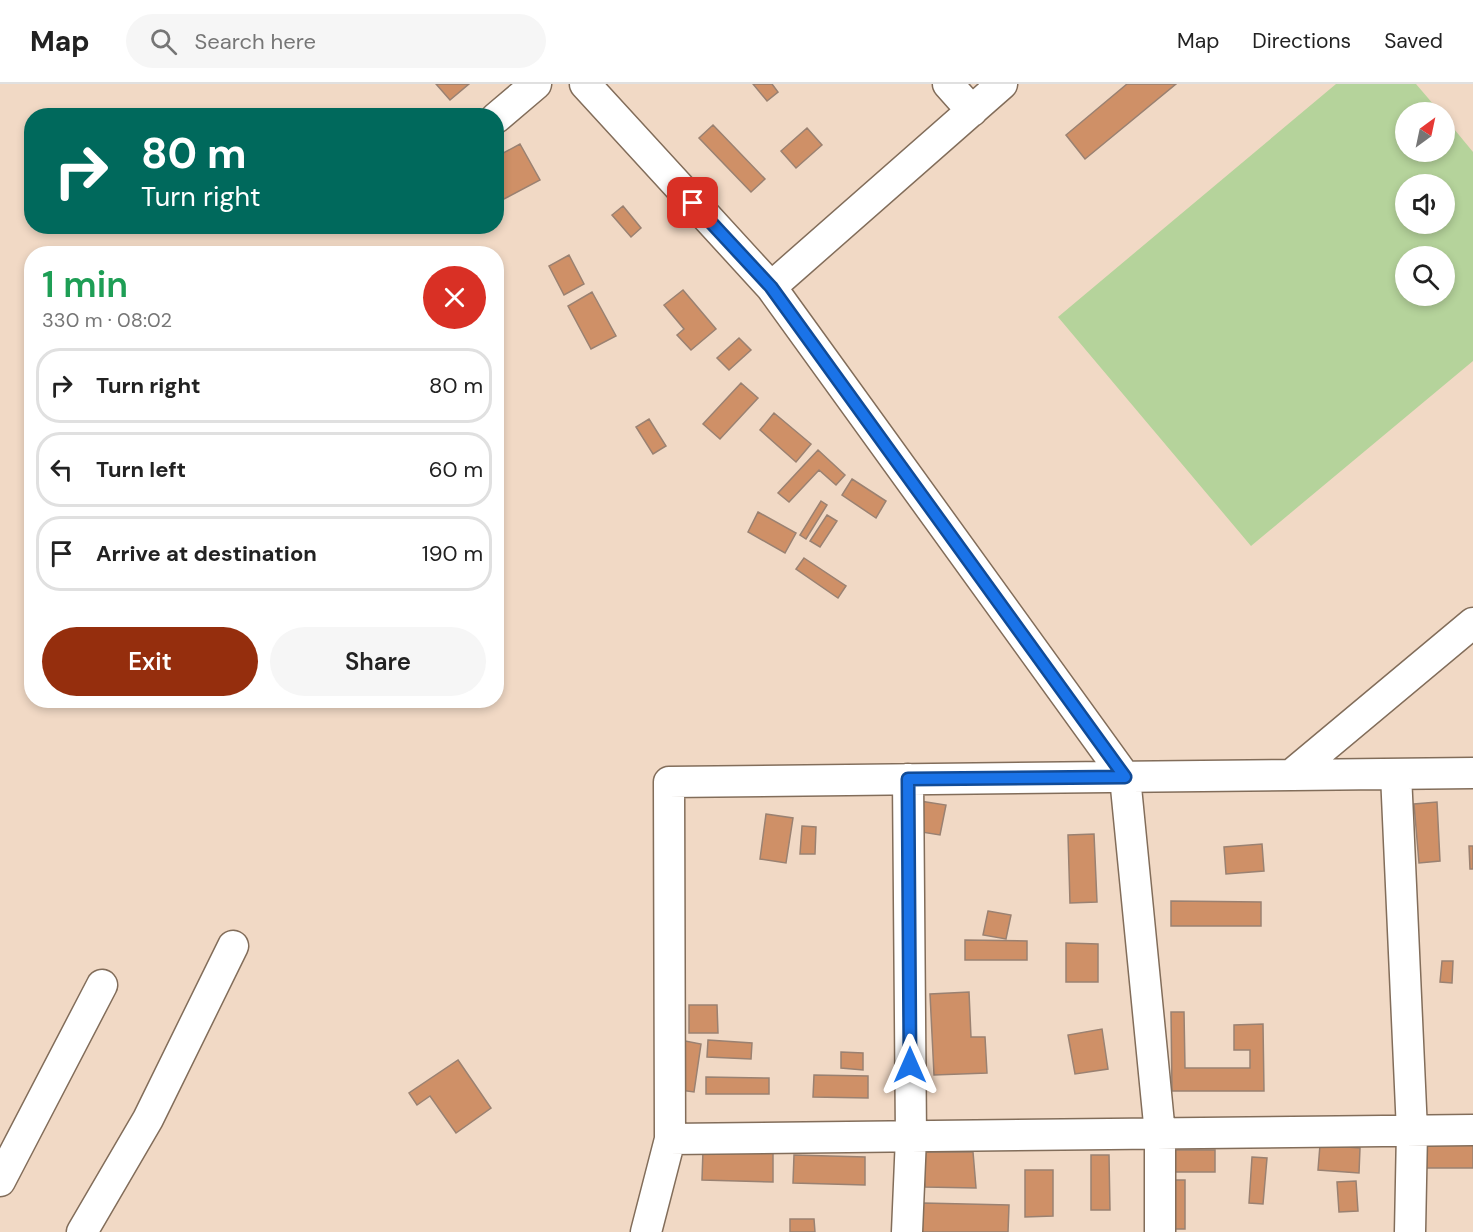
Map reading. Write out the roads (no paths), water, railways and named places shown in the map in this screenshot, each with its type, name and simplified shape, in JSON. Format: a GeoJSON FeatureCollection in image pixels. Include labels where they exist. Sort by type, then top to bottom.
{"type":"FeatureCollection","features":[{"type":"Feature","properties":{"kind":"street"},"geometry":{"type":"LineString","coordinates":[[504,111],[536,84]]}},
{"type":"Feature","properties":{"kind":"street"},"geometry":{"type":"LineString","coordinates":[[585,84],[771,287],[1125,777],[1160,1134],[1160,1232]]}},
{"type":"Feature","properties":{"kind":"street"},"geometry":{"type":"LineString","coordinates":[[948,84],[972,111]]}},
{"type":"Feature","properties":{"kind":"street"},"geometry":{"type":"LineString","coordinates":[[771,287],[1002,84]]}},
{"type":"Feature","properties":{"kind":"street"},"geometry":{"type":"LineString","coordinates":[[1291,775],[1473,623]]}},
{"type":"Feature","properties":{"kind":"street"},"geometry":{"type":"LineString","coordinates":[[646,1232],[670,1139],[669,782],[1473,773]]}},
{"type":"Feature","properties":{"kind":"street"},"geometry":{"type":"LineString","coordinates":[[1396,774],[1412,1131],[1410,1232]]}},
{"type":"Feature","properties":{"kind":"street"},"geometry":{"type":"LineString","coordinates":[[907,1232],[911,1137],[908,779]]}},
{"type":"Feature","properties":{"kind":"street"},"geometry":{"type":"LineString","coordinates":[[82,1232],[148,1119],[232,946]]}},
{"type":"Feature","properties":{"kind":"street"},"geometry":{"type":"LineString","coordinates":[[0,1181],[102,985]]}},
{"type":"Feature","properties":{"kind":"street"},"geometry":{"type":"LineString","coordinates":[[670,1139],[1473,1130]]}}]}
